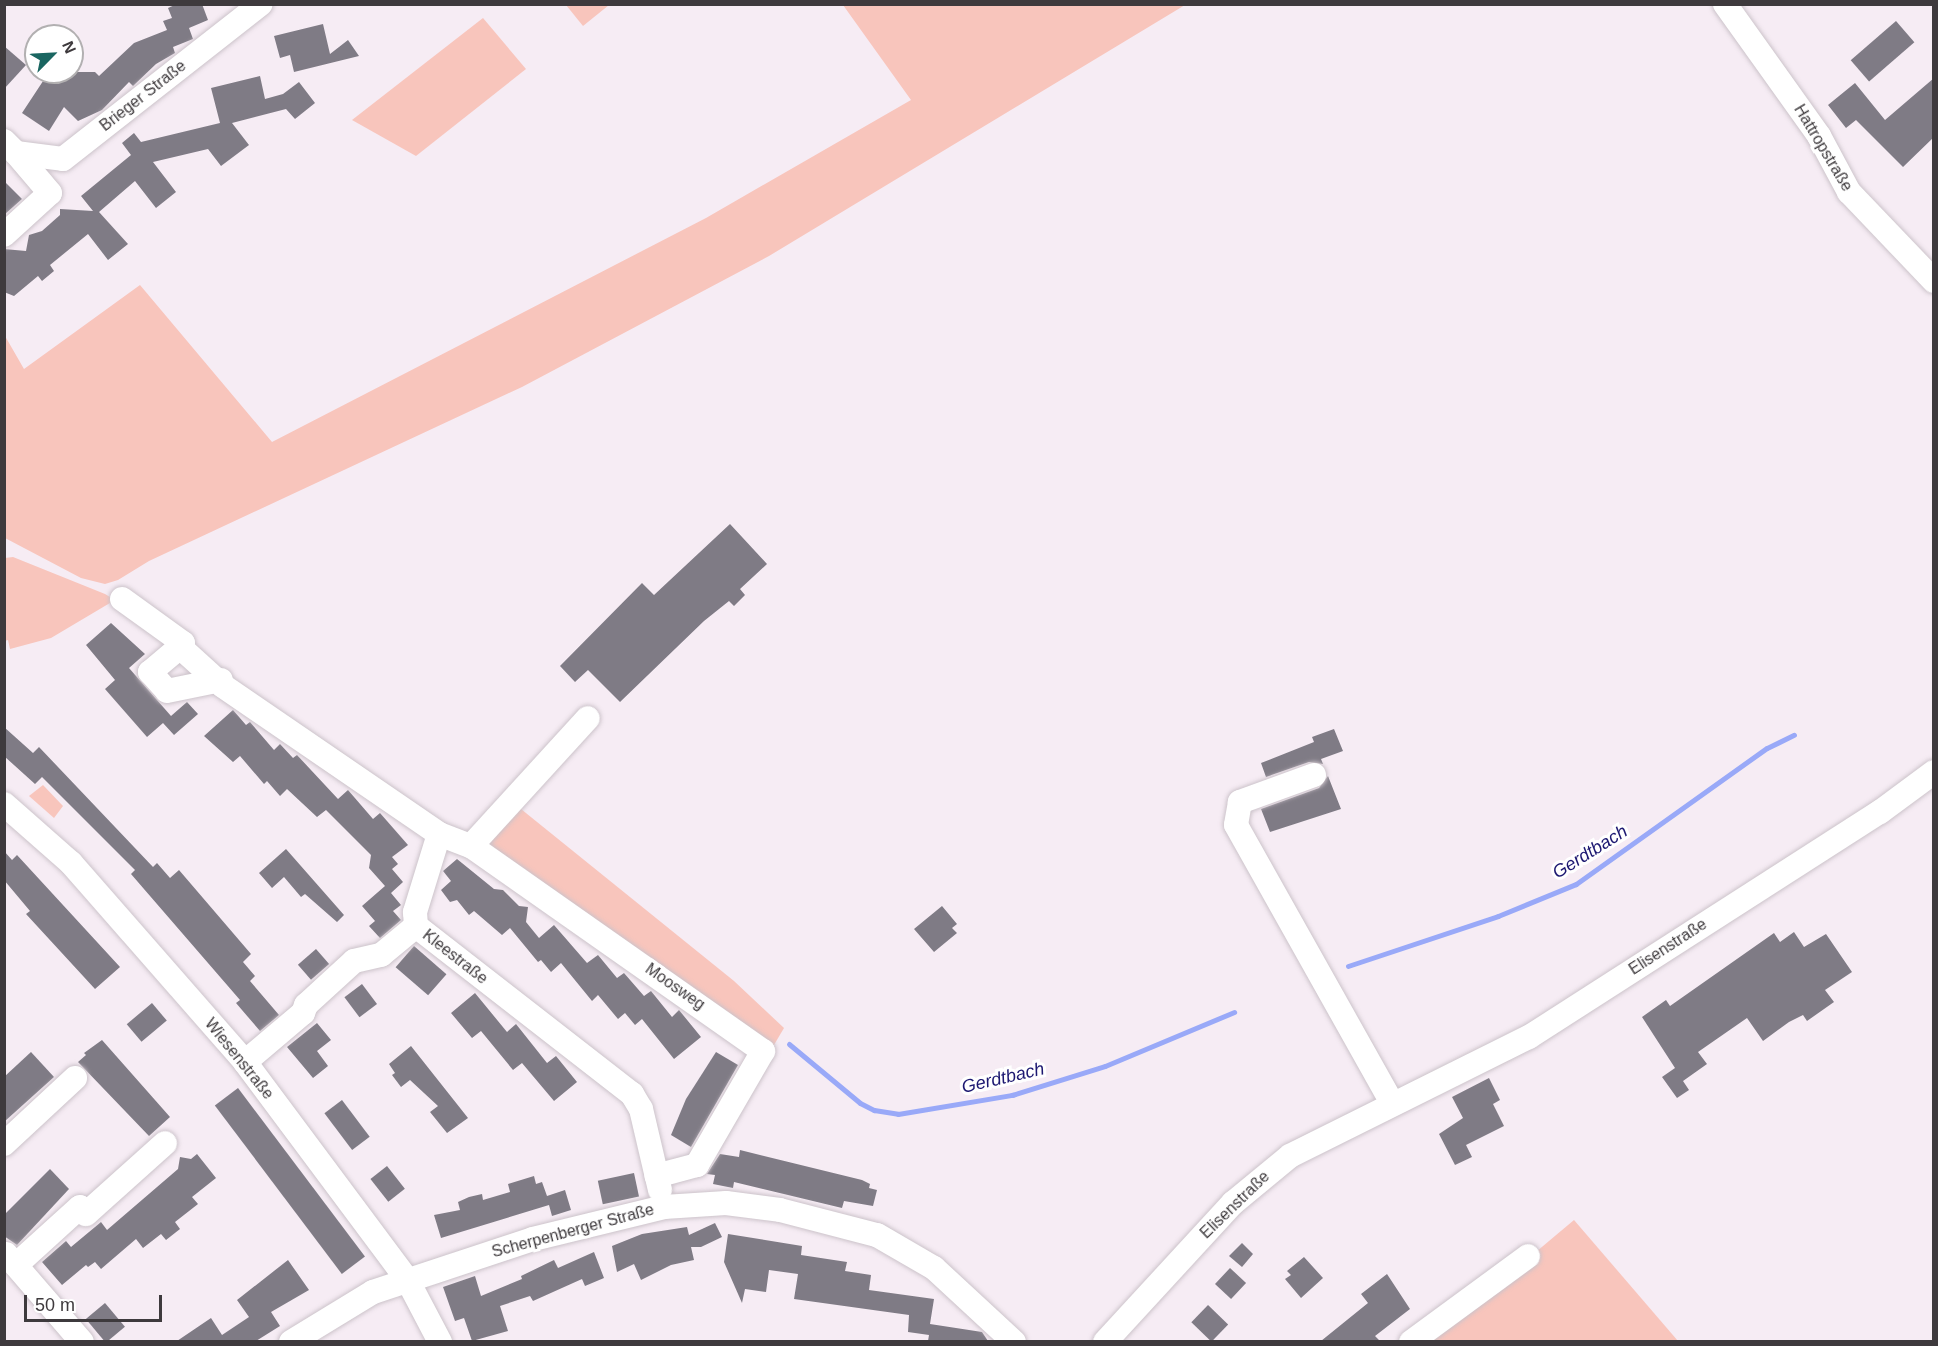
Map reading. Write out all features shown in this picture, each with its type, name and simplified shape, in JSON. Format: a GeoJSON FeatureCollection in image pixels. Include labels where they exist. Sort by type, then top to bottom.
{"type":"FeatureCollection","features":[{"type":"Feature","properties":{"kind":"street","name":"Hattropstraße"},"geometry":{"type":"LineString","coordinates":[[1725,4],[1819,136],[1849,192],[1934,281]]}},
{"type":"Feature","properties":{"kind":"street","name":"Brieger Straße"},"geometry":{"type":"LineString","coordinates":[[10,147],[63,159],[248,9]]}},
{"type":"Feature","properties":{"kind":"street","name":"Brieger Straße"},"geometry":{"type":"LineString","coordinates":[[4,235],[50,193],[10,147]]}},
{"type":"Feature","properties":{"kind":"street"},"geometry":{"type":"LineString","coordinates":[[122,599],[183,643],[150,672],[167,691],[220,680]]}},
{"type":"Feature","properties":{"kind":"street"},"geometry":{"type":"LineString","coordinates":[[180,647],[220,680],[224,686],[439,834]]}},
{"type":"Feature","properties":{"kind":"street"},"geometry":{"type":"LineString","coordinates":[[471,846],[588,718]]}},
{"type":"Feature","properties":{"kind":"street","name":"Elisenstraße"},"geometry":{"type":"LineString","coordinates":[[1105,1341],[1233,1203],[1269,1171],[1326,1135],[1529,1037],[1880,812],[1934,772]]}},
{"type":"Feature","properties":{"kind":"street"},"geometry":{"type":"LineString","coordinates":[[1314,775],[1240,802],[1236,825],[1392,1103]]}},
{"type":"Feature","properties":{"kind":"street","name":"Wiesenstraße"},"geometry":{"type":"LineString","coordinates":[[4,804],[71,863],[245,1062],[408,1281],[440,1341]]}},
{"type":"Feature","properties":{"kind":"street","name":"Moosweg"},"geometry":{"type":"LineString","coordinates":[[439,834],[471,846],[763,1051],[698,1165],[656,1176]]}},
{"type":"Feature","properties":{"kind":"street","name":"Kleestraße"},"geometry":{"type":"LineString","coordinates":[[439,834],[415,912],[416,926],[632,1094],[641,1109],[664,1207]]}},
{"type":"Feature","properties":{"kind":"street"},"geometry":{"type":"LineString","coordinates":[[245,1062],[303,1013],[306,1005],[354,961],[381,955],[416,926]]}},
{"type":"Feature","properties":{"kind":"street"},"geometry":{"type":"LineString","coordinates":[[4,1144],[75,1078]]}},
{"type":"Feature","properties":{"kind":"street"},"geometry":{"type":"LineString","coordinates":[[82,1341],[10,1259],[80,1207],[86,1214],[165,1143]]}},
{"type":"Feature","properties":{"kind":"street","name":"Scherpenberger Straße"},"geometry":{"type":"LineString","coordinates":[[291,1341],[373,1292],[533,1239],[664,1207],[726,1203],[780,1210],[878,1235],[934,1268],[1014,1341]]}},
{"type":"Feature","properties":{"kind":"street"},"geometry":{"type":"LineString","coordinates":[[1411,1341],[1528,1256]]}},
{"type":"Feature","properties":{"kind":"shaded area"},"geometry":{"type":"Polygon","coordinates":[[[566,5],[609,5],[583,26],[566,5]]]}},
{"type":"Feature","properties":{"kind":"shaded area"},"geometry":{"type":"Polygon","coordinates":[[[843,5],[1185,5],[769,256],[522,387],[149,561],[118,580],[105,584],[81,578],[5,538],[5,336],[24,369],[140,285],[272,442],[706,218],[911,100],[843,5]]]}},
{"type":"Feature","properties":{"kind":"shaded area"},"geometry":{"type":"Polygon","coordinates":[[[483,18],[526,69],[416,156],[352,120],[483,18]]]}},
{"type":"Feature","properties":{"kind":"shaded area"},"geometry":{"type":"Polygon","coordinates":[[[13,557],[115,600],[51,638],[10,649],[8,640],[5,641],[5,558],[13,557]]]}},
{"type":"Feature","properties":{"kind":"shaded area"},"geometry":{"type":"Polygon","coordinates":[[[43,785],[63,806],[54,818],[29,796],[43,785]]]}},
{"type":"Feature","properties":{"kind":"shaded area"},"geometry":{"type":"Polygon","coordinates":[[[516,805],[734,981],[784,1028],[771,1050],[486,851],[485,838],[516,805]]]}},
{"type":"Feature","properties":{"kind":"shaded area"},"geometry":{"type":"Polygon","coordinates":[[[1574,1220],[1678,1341],[1429,1342],[1574,1220]]]}},
{"type":"Feature","properties":{"kind":"building"},"geometry":{"type":"Polygon","coordinates":[[[177,4],[202,4],[208,20],[189,28],[193,39],[173,47],[175,53],[156,64],[133,86],[129,82],[102,110],[78,121],[64,107],[49,131],[22,113],[41,84],[84,84],[84,72],[95,72],[99,76],[134,43],[167,30],[163,21],[172,18],[168,8],[177,4]]]}},
{"type":"Feature","properties":{"kind":"building"},"geometry":{"type":"Polygon","coordinates":[[[1896,21],[1914,42],[1869,81],[1851,60],[1896,21]]]}},
{"type":"Feature","properties":{"kind":"building"},"geometry":{"type":"Polygon","coordinates":[[[323,24],[330,54],[348,40],[359,56],[294,72],[290,55],[280,58],[274,36],[323,24]]]}},
{"type":"Feature","properties":{"kind":"building"},"geometry":{"type":"Polygon","coordinates":[[[4,46],[24,63],[24,67],[4,89],[4,46]]]}},
{"type":"Feature","properties":{"kind":"building"},"geometry":{"type":"Polygon","coordinates":[[[260,76],[265,99],[283,94],[299,82],[315,103],[295,119],[286,109],[232,123],[249,145],[221,166],[208,149],[153,162],[176,192],[156,208],[135,181],[99,212],[128,244],[108,260],[88,234],[50,265],[54,271],[42,281],[38,276],[14,296],[4,292],[4,249],[26,251],[29,235],[42,231],[60,215],[60,209],[93,211],[81,196],[131,155],[122,143],[134,133],[141,142],[220,123],[211,88],[260,76]]]}},
{"type":"Feature","properties":{"kind":"building"},"geometry":{"type":"Polygon","coordinates":[[[1934,78],[1934,137],[1903,167],[1856,120],[1846,128],[1828,105],[1855,83],[1885,120],[1934,78]]]}},
{"type":"Feature","properties":{"kind":"building"},"geometry":{"type":"Polygon","coordinates":[[[4,181],[22,199],[4,215],[4,181]]]}},
{"type":"Feature","properties":{"kind":"building"},"geometry":{"type":"Polygon","coordinates":[[[730,524],[767,564],[740,589],[745,595],[734,606],[729,601],[704,621],[620,702],[588,670],[575,682],[560,666],[642,583],[654,595],[730,524]]]}},
{"type":"Feature","properties":{"kind":"building"},"geometry":{"type":"Polygon","coordinates":[[[111,623],[145,654],[129,668],[171,716],[187,702],[198,714],[174,735],[163,723],[147,737],[105,689],[115,680],[86,645],[111,623]]]}},
{"type":"Feature","properties":{"kind":"building"},"geometry":{"type":"Polygon","coordinates":[[[233,710],[246,725],[250,722],[274,750],[280,744],[293,758],[297,755],[338,799],[348,790],[373,819],[380,813],[408,845],[392,857],[398,864],[392,869],[403,882],[391,893],[401,905],[393,911],[401,920],[380,938],[369,926],[375,921],[362,906],[385,886],[369,868],[371,855],[326,810],[317,817],[287,789],[280,796],[267,781],[264,784],[240,756],[233,762],[204,736],[233,710]]]}},
{"type":"Feature","properties":{"kind":"building"},"geometry":{"type":"Polygon","coordinates":[[[4,727],[33,753],[39,747],[153,867],[157,863],[170,878],[179,870],[251,954],[243,962],[255,976],[250,981],[279,1015],[260,1031],[236,1003],[240,1000],[131,874],[135,870],[42,777],[35,784],[4,756],[4,727]]]}},
{"type":"Feature","properties":{"kind":"building"},"geometry":{"type":"Polygon","coordinates":[[[1334,729],[1343,751],[1321,759],[1323,764],[1309,762],[1266,777],[1261,763],[1314,742],[1312,737],[1334,729]]]}},
{"type":"Feature","properties":{"kind":"building"},"geometry":{"type":"Polygon","coordinates":[[[1328,776],[1341,809],[1270,832],[1261,809],[1319,788],[1328,776]]]}},
{"type":"Feature","properties":{"kind":"building"},"geometry":{"type":"Polygon","coordinates":[[[286,849],[344,915],[337,922],[305,894],[301,897],[284,877],[272,888],[259,873],[286,849]]]}},
{"type":"Feature","properties":{"kind":"building"},"geometry":{"type":"Polygon","coordinates":[[[4,851],[12,860],[17,855],[120,967],[95,989],[26,914],[30,911],[4,880],[4,851]]]}},
{"type":"Feature","properties":{"kind":"building"},"geometry":{"type":"Polygon","coordinates":[[[457,859],[494,889],[503,890],[519,906],[528,907],[526,922],[539,938],[554,925],[587,963],[598,955],[617,978],[624,973],[644,996],[651,991],[672,1017],[679,1010],[701,1037],[674,1059],[642,1019],[635,1025],[625,1013],[618,1019],[598,995],[592,1001],[561,963],[551,972],[541,960],[538,962],[510,928],[502,935],[474,911],[469,915],[457,900],[450,902],[441,890],[451,881],[443,871],[457,859]]]}},
{"type":"Feature","properties":{"kind":"building"},"geometry":{"type":"Polygon","coordinates":[[[942,906],[957,924],[952,928],[957,933],[934,952],[914,929],[942,906]]]}},
{"type":"Feature","properties":{"kind":"building"},"geometry":{"type":"Polygon","coordinates":[[[1794,932],[1804,947],[1826,934],[1852,972],[1825,990],[1834,1002],[1807,1021],[1803,1015],[1789,1022],[1763,1041],[1747,1018],[1698,1052],[1707,1064],[1683,1081],[1689,1090],[1677,1098],[1662,1077],[1675,1068],[1642,1017],[1666,1000],[1670,1006],[1774,933],[1780,942],[1794,932]]]}},
{"type":"Feature","properties":{"kind":"building"},"geometry":{"type":"Polygon","coordinates":[[[414,946],[446,974],[428,995],[396,967],[414,946]]]}},
{"type":"Feature","properties":{"kind":"building"},"geometry":{"type":"Polygon","coordinates":[[[316,949],[329,964],[311,980],[298,965],[316,949]]]}},
{"type":"Feature","properties":{"kind":"building"},"geometry":{"type":"Polygon","coordinates":[[[362,984],[377,1004],[359,1017],[344,997],[362,984]]]}},
{"type":"Feature","properties":{"kind":"building"},"geometry":{"type":"Polygon","coordinates":[[[475,993],[507,1032],[516,1024],[547,1063],[556,1056],[577,1082],[554,1101],[522,1063],[513,1070],[481,1031],[472,1038],[451,1013],[475,993]]]}},
{"type":"Feature","properties":{"kind":"building"},"geometry":{"type":"Polygon","coordinates":[[[152,1003],[167,1021],[142,1042],[127,1024],[152,1003]]]}},
{"type":"Feature","properties":{"kind":"building"},"geometry":{"type":"Polygon","coordinates":[[[317,1023],[331,1040],[317,1051],[328,1066],[313,1078],[287,1047],[317,1023]]]}},
{"type":"Feature","properties":{"kind":"building"},"geometry":{"type":"Polygon","coordinates":[[[102,1040],[170,1117],[149,1136],[78,1062],[86,1055],[84,1053],[102,1040]]]}},
{"type":"Feature","properties":{"kind":"building"},"geometry":{"type":"Polygon","coordinates":[[[411,1046],[468,1118],[447,1133],[430,1112],[438,1106],[410,1080],[401,1087],[392,1075],[395,1073],[389,1064],[411,1046]]]}},
{"type":"Feature","properties":{"kind":"building"},"geometry":{"type":"Polygon","coordinates":[[[31,1052],[54,1077],[4,1122],[4,1077],[31,1052]]]}},
{"type":"Feature","properties":{"kind":"building"},"geometry":{"type":"Polygon","coordinates":[[[716,1052],[738,1065],[691,1147],[671,1135],[686,1099],[716,1052]]]}},
{"type":"Feature","properties":{"kind":"building"},"geometry":{"type":"Polygon","coordinates":[[[1489,1078],[1500,1100],[1493,1104],[1504,1126],[1466,1145],[1472,1157],[1455,1165],[1439,1134],[1463,1118],[1452,1097],[1489,1078]]]}},
{"type":"Feature","properties":{"kind":"building"},"geometry":{"type":"Polygon","coordinates":[[[238,1088],[365,1257],[342,1274],[215,1105],[238,1088]]]}},
{"type":"Feature","properties":{"kind":"building"},"geometry":{"type":"Polygon","coordinates":[[[342,1100],[370,1137],[352,1150],[324,1113],[342,1100]]]}},
{"type":"Feature","properties":{"kind":"building"},"geometry":{"type":"Polygon","coordinates":[[[740,1150],[862,1180],[870,1184],[869,1188],[877,1190],[873,1206],[844,1201],[842,1208],[734,1182],[733,1188],[713,1184],[715,1175],[707,1174],[720,1154],[739,1157],[740,1150]]]}},
{"type":"Feature","properties":{"kind":"building"},"geometry":{"type":"Polygon","coordinates":[[[197,1154],[216,1178],[192,1197],[198,1204],[175,1222],[180,1229],[166,1240],[161,1234],[143,1248],[136,1239],[101,1269],[95,1262],[88,1267],[86,1265],[62,1285],[42,1262],[66,1241],[71,1247],[101,1222],[107,1230],[178,1169],[180,1157],[191,1159],[197,1154]]]}},
{"type":"Feature","properties":{"kind":"building"},"geometry":{"type":"Polygon","coordinates":[[[387,1166],[405,1189],[388,1202],[370,1179],[387,1166]]]}},
{"type":"Feature","properties":{"kind":"building"},"geometry":{"type":"Polygon","coordinates":[[[50,1169],[69,1189],[17,1245],[4,1236],[4,1215],[50,1169]]]}},
{"type":"Feature","properties":{"kind":"building"},"geometry":{"type":"Polygon","coordinates":[[[634,1173],[639,1196],[603,1204],[598,1181],[634,1173]]]}},
{"type":"Feature","properties":{"kind":"building"},"geometry":{"type":"Polygon","coordinates":[[[534,1176],[536,1184],[542,1182],[547,1196],[565,1190],[571,1210],[552,1216],[549,1205],[441,1238],[434,1215],[460,1210],[458,1202],[469,1197],[482,1194],[483,1200],[510,1192],[508,1184],[534,1176]]]}},
{"type":"Feature","properties":{"kind":"building"},"geometry":{"type":"Polygon","coordinates":[[[715,1223],[722,1237],[701,1247],[691,1247],[694,1260],[671,1265],[641,1280],[634,1264],[617,1272],[612,1246],[642,1234],[687,1227],[689,1235],[715,1223]]]}},
{"type":"Feature","properties":{"kind":"building"},"geometry":{"type":"Polygon","coordinates":[[[728,1234],[802,1246],[801,1255],[847,1262],[845,1271],[871,1275],[869,1290],[934,1299],[930,1324],[982,1332],[988,1341],[928,1341],[929,1335],[908,1332],[909,1315],[794,1299],[798,1274],[769,1270],[766,1292],[745,1289],[742,1303],[724,1262],[728,1234]]]}},
{"type":"Feature","properties":{"kind":"building"},"geometry":{"type":"Polygon","coordinates":[[[1242,1243],[1253,1254],[1242,1267],[1229,1256],[1242,1243]]]}},
{"type":"Feature","properties":{"kind":"building"},"geometry":{"type":"Polygon","coordinates":[[[594,1252],[604,1278],[585,1286],[582,1279],[533,1301],[530,1296],[500,1306],[508,1331],[472,1341],[464,1318],[455,1321],[443,1287],[475,1276],[481,1296],[522,1279],[521,1276],[554,1260],[558,1268],[594,1252]]]}},
{"type":"Feature","properties":{"kind":"building"},"geometry":{"type":"Polygon","coordinates":[[[1304,1257],[1323,1278],[1301,1298],[1285,1279],[1291,1275],[1287,1271],[1304,1257]]]}},
{"type":"Feature","properties":{"kind":"building"},"geometry":{"type":"Polygon","coordinates":[[[288,1260],[309,1290],[271,1312],[280,1326],[256,1341],[177,1341],[211,1318],[222,1335],[249,1317],[237,1300],[288,1260]]]}},
{"type":"Feature","properties":{"kind":"building"},"geometry":{"type":"Polygon","coordinates":[[[1230,1268],[1246,1283],[1231,1299],[1215,1284],[1230,1268]]]}},
{"type":"Feature","properties":{"kind":"building"},"geometry":{"type":"Polygon","coordinates":[[[1387,1274],[1410,1309],[1375,1336],[1380,1341],[1321,1341],[1368,1303],[1361,1294],[1387,1274]]]}},
{"type":"Feature","properties":{"kind":"building"},"geometry":{"type":"Polygon","coordinates":[[[105,1303],[125,1327],[105,1342],[86,1319],[105,1303]]]}},
{"type":"Feature","properties":{"kind":"building"},"geometry":{"type":"Polygon","coordinates":[[[1208,1305],[1228,1324],[1211,1342],[1191,1322],[1208,1305]]]}},
{"type":"Feature","properties":{"kind":"waterway","name":"Gerdtbach"},"geometry":{"type":"LineString","coordinates":[[1348,966],[1498,916],[1576,884],[1767,748],[1794,735]]}},
{"type":"Feature","properties":{"kind":"waterway","name":"Gerdtbach"},"geometry":{"type":"LineString","coordinates":[[789,1044],[860,1103],[874,1110],[898,1114],[1012,1095],[1105,1066],[1234,1012]]}}]}
